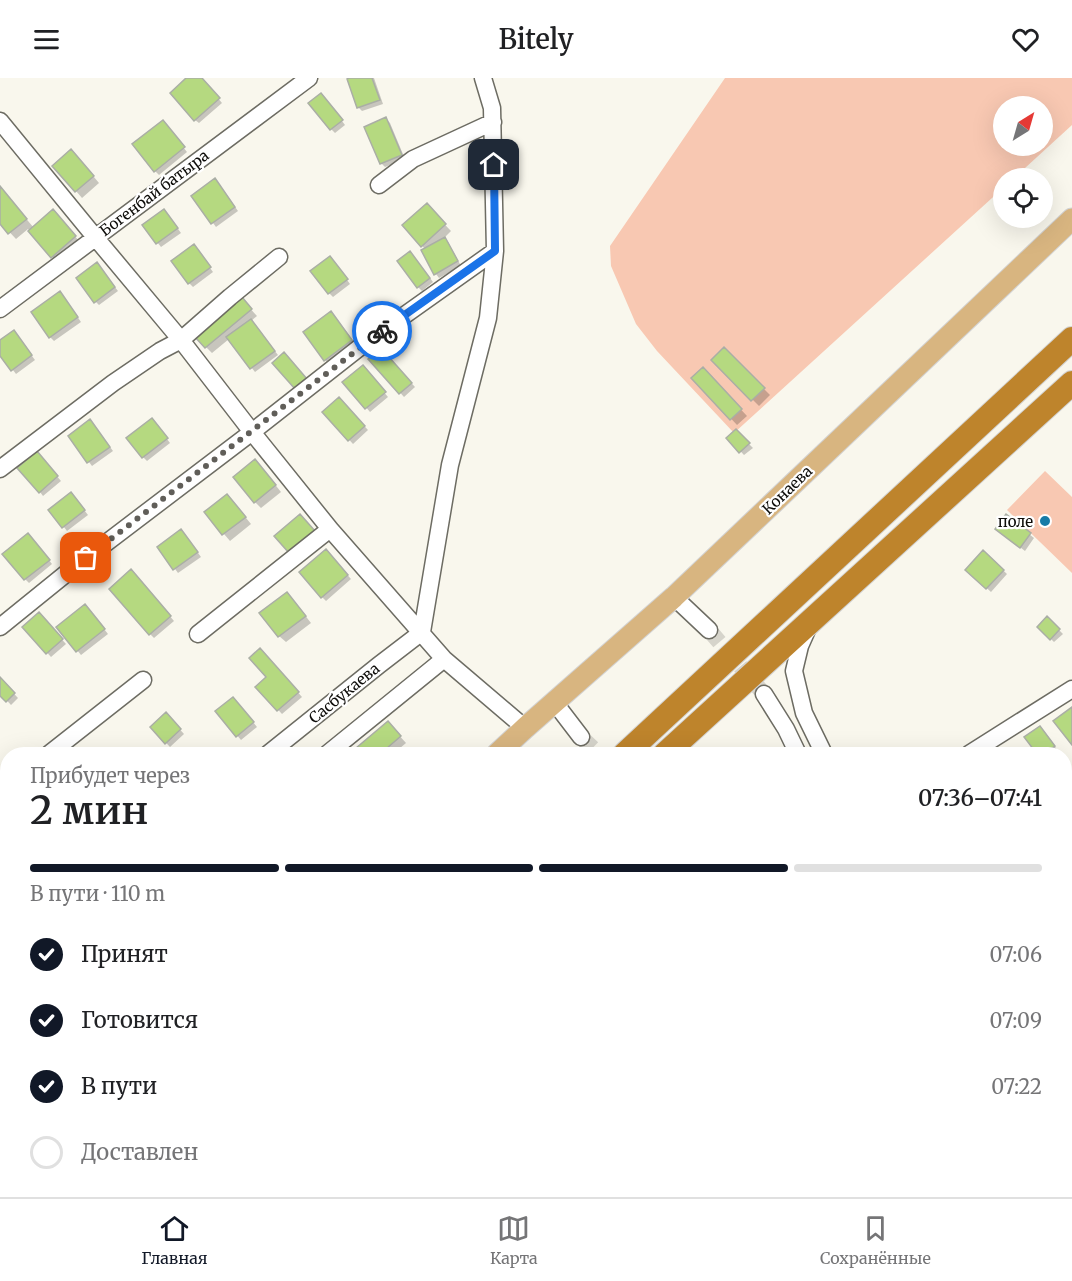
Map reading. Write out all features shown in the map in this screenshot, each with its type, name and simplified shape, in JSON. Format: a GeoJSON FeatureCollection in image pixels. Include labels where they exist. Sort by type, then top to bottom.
{"type":"FeatureCollection","features":[{"type":"Feature","properties":{"kind":"highway"},"geometry":{"type":"LineString","coordinates":[[633,747],[1072,339]]}},
{"type":"Feature","properties":{"kind":"highway"},"geometry":{"type":"LineString","coordinates":[[672,747],[1072,382]]}},
{"type":"Feature","properties":{"kind":"main road","name":"Конаева"},"geometry":{"type":"LineString","coordinates":[[505,747],[675,597],[1072,219]]}},
{"type":"Feature","properties":{"kind":"street","name":"Богенбай батыра"},"geometry":{"type":"LineString","coordinates":[[0,309],[309,78]]}},
{"type":"Feature","properties":{"kind":"street"},"geometry":{"type":"LineString","coordinates":[[422,632],[450,465],[488,318],[495,251],[493,122],[492,108],[483,78]]}},
{"type":"Feature","properties":{"kind":"street"},"geometry":{"type":"LineString","coordinates":[[0,120],[181,340],[330,529],[444,659],[525,728]]}},
{"type":"Feature","properties":{"kind":"street"},"geometry":{"type":"LineString","coordinates":[[379,186],[413,159],[493,122]]}},
{"type":"Feature","properties":{"kind":"street"},"geometry":{"type":"LineString","coordinates":[[0,627],[364,344],[495,251]]}},
{"type":"Feature","properties":{"kind":"street"},"geometry":{"type":"LineString","coordinates":[[0,469],[113,383],[160,351],[181,340],[279,257]]}},
{"type":"Feature","properties":{"kind":"street"},"geometry":{"type":"LineString","coordinates":[[198,634],[330,529]]}},
{"type":"Feature","properties":{"kind":"street"},"geometry":{"type":"LineString","coordinates":[[675,597],[709,630]]}},
{"type":"Feature","properties":{"kind":"street"},"geometry":{"type":"LineString","coordinates":[[811,620],[800,645],[794,671],[804,713],[821,747]]}},
{"type":"Feature","properties":{"kind":"street","name":"Сасбукаева"},"geometry":{"type":"LineString","coordinates":[[277,747],[422,632]]}},
{"type":"Feature","properties":{"kind":"street"},"geometry":{"type":"LineString","coordinates":[[336,747],[444,659]]}},
{"type":"Feature","properties":{"kind":"street"},"geometry":{"type":"LineString","coordinates":[[58,747],[142,680]]}},
{"type":"Feature","properties":{"kind":"street"},"geometry":{"type":"LineString","coordinates":[[980,747],[1072,689]]}},
{"type":"Feature","properties":{"kind":"street"},"geometry":{"type":"LineString","coordinates":[[765,694],[795,747]]}},
{"type":"Feature","properties":{"kind":"street"},"geometry":{"type":"LineString","coordinates":[[555,703],[581,737]]}},
{"type":"Feature","properties":{"kind":"shaded area"},"geometry":{"type":"Polygon","coordinates":[[[725,78],[1072,78],[1072,125],[1053,142],[1053,96],[993,96],[993,156],[1038,156],[1025,168],[993,168],[993,197],[734,433],[657,351],[636,324],[611,266],[610,246],[725,78]]]}},
{"type":"Feature","properties":{"kind":"shaded area","name":"поле"},"geometry":{"type":"Polygon","coordinates":[[[1045,471],[1072,497],[1072,573],[1007,510],[1045,471]]]}},
{"type":"Feature","properties":{"kind":"building"},"geometry":{"type":"Polygon","coordinates":[[[186,78],[202,78],[220,98],[194,121],[170,93],[186,78]]]}},
{"type":"Feature","properties":{"kind":"building"},"geometry":{"type":"Polygon","coordinates":[[[372,78],[380,100],[357,108],[347,79],[372,78]]]}},
{"type":"Feature","properties":{"kind":"building"},"geometry":{"type":"Polygon","coordinates":[[[321,93],[343,120],[330,130],[308,103],[321,93]]]}},
{"type":"Feature","properties":{"kind":"building"},"geometry":{"type":"Polygon","coordinates":[[[386,117],[402,155],[380,164],[364,127],[386,117]]]}},
{"type":"Feature","properties":{"kind":"building"},"geometry":{"type":"Polygon","coordinates":[[[163,120],[185,147],[154,172],[132,144],[163,120]]]}},
{"type":"Feature","properties":{"kind":"building"},"geometry":{"type":"Polygon","coordinates":[[[71,149],[94,176],[75,192],[52,166],[71,149]]]}},
{"type":"Feature","properties":{"kind":"building"},"geometry":{"type":"Polygon","coordinates":[[[215,178],[235,207],[211,224],[191,196],[215,178]]]}},
{"type":"Feature","properties":{"kind":"building"},"geometry":{"type":"Polygon","coordinates":[[[0,186],[27,219],[8,234],[0,224],[0,186]]]}},
{"type":"Feature","properties":{"kind":"building"},"geometry":{"type":"Polygon","coordinates":[[[427,203],[446,224],[421,247],[402,225],[427,203]]]}},
{"type":"Feature","properties":{"kind":"building"},"geometry":{"type":"Polygon","coordinates":[[[53,209],[76,236],[51,258],[28,231],[53,209]]]}},
{"type":"Feature","properties":{"kind":"building"},"geometry":{"type":"Polygon","coordinates":[[[164,209],[178,228],[156,244],[142,225],[164,209]]]}},
{"type":"Feature","properties":{"kind":"building"},"geometry":{"type":"Polygon","coordinates":[[[445,237],[458,261],[434,275],[421,250],[445,237]]]}},
{"type":"Feature","properties":{"kind":"building"},"geometry":{"type":"Polygon","coordinates":[[[194,244],[211,267],[188,284],[171,261],[194,244]]]}},
{"type":"Feature","properties":{"kind":"building"},"geometry":{"type":"Polygon","coordinates":[[[410,251],[430,278],[417,288],[397,261],[410,251]]]}},
{"type":"Feature","properties":{"kind":"building"},"geometry":{"type":"Polygon","coordinates":[[[330,256],[348,279],[328,294],[310,271],[330,256]]]}},
{"type":"Feature","properties":{"kind":"building"},"geometry":{"type":"Polygon","coordinates":[[[97,262],[115,287],[94,303],[76,278],[97,262]]]}},
{"type":"Feature","properties":{"kind":"building"},"geometry":{"type":"Polygon","coordinates":[[[60,291],[78,317],[49,338],[31,312],[60,291]]]}},
{"type":"Feature","properties":{"kind":"building"},"geometry":{"type":"Polygon","coordinates":[[[242,297],[252,309],[205,348],[195,337],[242,297]]]}},
{"type":"Feature","properties":{"kind":"building"},"geometry":{"type":"Polygon","coordinates":[[[331,311],[352,340],[324,361],[303,332],[331,311]]]}},
{"type":"Feature","properties":{"kind":"building"},"geometry":{"type":"Polygon","coordinates":[[[251,319],[275,351],[250,369],[226,337],[251,319]]]}},
{"type":"Feature","properties":{"kind":"building"},"geometry":{"type":"Polygon","coordinates":[[[14,330],[32,355],[11,371],[0,356],[0,340],[14,330]]]}},
{"type":"Feature","properties":{"kind":"building"},"geometry":{"type":"Polygon","coordinates":[[[724,347],[765,388],[751,401],[711,360],[724,347]]]}},
{"type":"Feature","properties":{"kind":"building"},"geometry":{"type":"Polygon","coordinates":[[[381,348],[412,383],[399,394],[368,359],[381,348]]]}},
{"type":"Feature","properties":{"kind":"building"},"geometry":{"type":"Polygon","coordinates":[[[284,352],[307,379],[295,389],[272,363],[284,352]]]}},
{"type":"Feature","properties":{"kind":"building"},"geometry":{"type":"Polygon","coordinates":[[[363,365],[386,392],[365,409],[342,382],[363,365]]]}},
{"type":"Feature","properties":{"kind":"building"},"geometry":{"type":"Polygon","coordinates":[[[703,367],[742,409],[730,420],[691,378],[703,367]]]}},
{"type":"Feature","properties":{"kind":"building"},"geometry":{"type":"Polygon","coordinates":[[[339,397],[365,426],[348,441],[322,412],[339,397]]]}},
{"type":"Feature","properties":{"kind":"building"},"geometry":{"type":"Polygon","coordinates":[[[152,418],[168,438],[142,458],[126,438],[152,418]]]}},
{"type":"Feature","properties":{"kind":"building"},"geometry":{"type":"Polygon","coordinates":[[[90,419],[110,447],[87,463],[68,436],[90,419]]]}},
{"type":"Feature","properties":{"kind":"building"},"geometry":{"type":"Polygon","coordinates":[[[736,429],[750,443],[739,453],[726,438],[736,429]]]}},
{"type":"Feature","properties":{"kind":"building"},"geometry":{"type":"Polygon","coordinates":[[[37,451],[58,476],[39,493],[17,468],[37,451]]]}},
{"type":"Feature","properties":{"kind":"building"},"geometry":{"type":"Polygon","coordinates":[[[255,459],[276,485],[254,503],[233,477],[255,459]]]}},
{"type":"Feature","properties":{"kind":"building"},"geometry":{"type":"Polygon","coordinates":[[[71,492],[85,510],[62,528],[48,510],[71,492]]]}},
{"type":"Feature","properties":{"kind":"building"},"geometry":{"type":"Polygon","coordinates":[[[227,494],[246,517],[222,535],[204,512],[227,494]]]}},
{"type":"Feature","properties":{"kind":"building"},"geometry":{"type":"Polygon","coordinates":[[[300,514],[315,531],[289,553],[274,536],[300,514]]]}},
{"type":"Feature","properties":{"kind":"building"},"geometry":{"type":"Polygon","coordinates":[[[1006,514],[1031,533],[1020,548],[995,529],[1006,514]]]}},
{"type":"Feature","properties":{"kind":"building"},"geometry":{"type":"Polygon","coordinates":[[[181,529],[198,552],[173,570],[157,547],[181,529]]]}},
{"type":"Feature","properties":{"kind":"building"},"geometry":{"type":"Polygon","coordinates":[[[28,533],[50,560],[24,580],[2,554],[28,533]]]}},
{"type":"Feature","properties":{"kind":"building"},"geometry":{"type":"Polygon","coordinates":[[[326,549],[348,575],[321,598],[299,572],[326,549]]]}},
{"type":"Feature","properties":{"kind":"building"},"geometry":{"type":"Polygon","coordinates":[[[983,550],[1004,570],[986,589],[965,570],[983,550]]]}},
{"type":"Feature","properties":{"kind":"building"},"geometry":{"type":"Polygon","coordinates":[[[131,569],[171,616],[149,635],[109,589],[131,569]]]}},
{"type":"Feature","properties":{"kind":"building"},"geometry":{"type":"Polygon","coordinates":[[[287,592],[306,616],[278,637],[259,613],[287,592]]]}},
{"type":"Feature","properties":{"kind":"building"},"geometry":{"type":"Polygon","coordinates":[[[85,604],[105,629],[76,652],[56,627],[85,604]]]}},
{"type":"Feature","properties":{"kind":"building"},"geometry":{"type":"Polygon","coordinates":[[[39,612],[63,639],[46,654],[22,627],[39,612]]]}},
{"type":"Feature","properties":{"kind":"building"},"geometry":{"type":"Polygon","coordinates":[[[1047,616],[1060,629],[1050,640],[1037,627],[1047,616]]]}},
{"type":"Feature","properties":{"kind":"building"},"geometry":{"type":"Polygon","coordinates":[[[260,648],[299,692],[277,711],[255,687],[266,677],[249,658],[260,648]]]}},
{"type":"Feature","properties":{"kind":"building"},"geometry":{"type":"Polygon","coordinates":[[[0,677],[15,693],[6,702],[0,696],[0,677]]]}},
{"type":"Feature","properties":{"kind":"building"},"geometry":{"type":"Polygon","coordinates":[[[233,697],[254,722],[236,737],[215,711],[233,697]]]}},
{"type":"Feature","properties":{"kind":"building"},"geometry":{"type":"Polygon","coordinates":[[[1072,707],[1072,745],[1053,721],[1072,707]]]}},
{"type":"Feature","properties":{"kind":"building"},"geometry":{"type":"Polygon","coordinates":[[[166,712],[181,729],[165,744],[150,727],[166,712]]]}},
{"type":"Feature","properties":{"kind":"building"},"geometry":{"type":"Polygon","coordinates":[[[388,721],[401,736],[388,747],[357,747],[388,721]]]}},
{"type":"Feature","properties":{"kind":"building"},"geometry":{"type":"Polygon","coordinates":[[[1040,726],[1055,746],[1032,747],[1024,737],[1040,726]]]}},
{"type":"Feature","properties":{"kind":"tunnel"},"geometry":{"type":"LineString","coordinates":[[709,630],[764,694]]}},
{"type":"Feature","properties":{"kind":"tunnel"},"geometry":{"type":"LineString","coordinates":[[581,737],[592,747]]}},
{"type":"Feature","properties":{"kind":"way so far"},"geometry":{"type":"LineString","coordinates":[[86,558],[382,331]]}},
{"type":"Feature","properties":{"kind":"place","name":"поле"},"geometry":{"type":"Point","coordinates":[1045,521]}},
{"type":"Feature","properties":{"kind":"route"},"geometry":{"type":"LineString","coordinates":[[382,331],[495,251],[494,165]]}}]}
